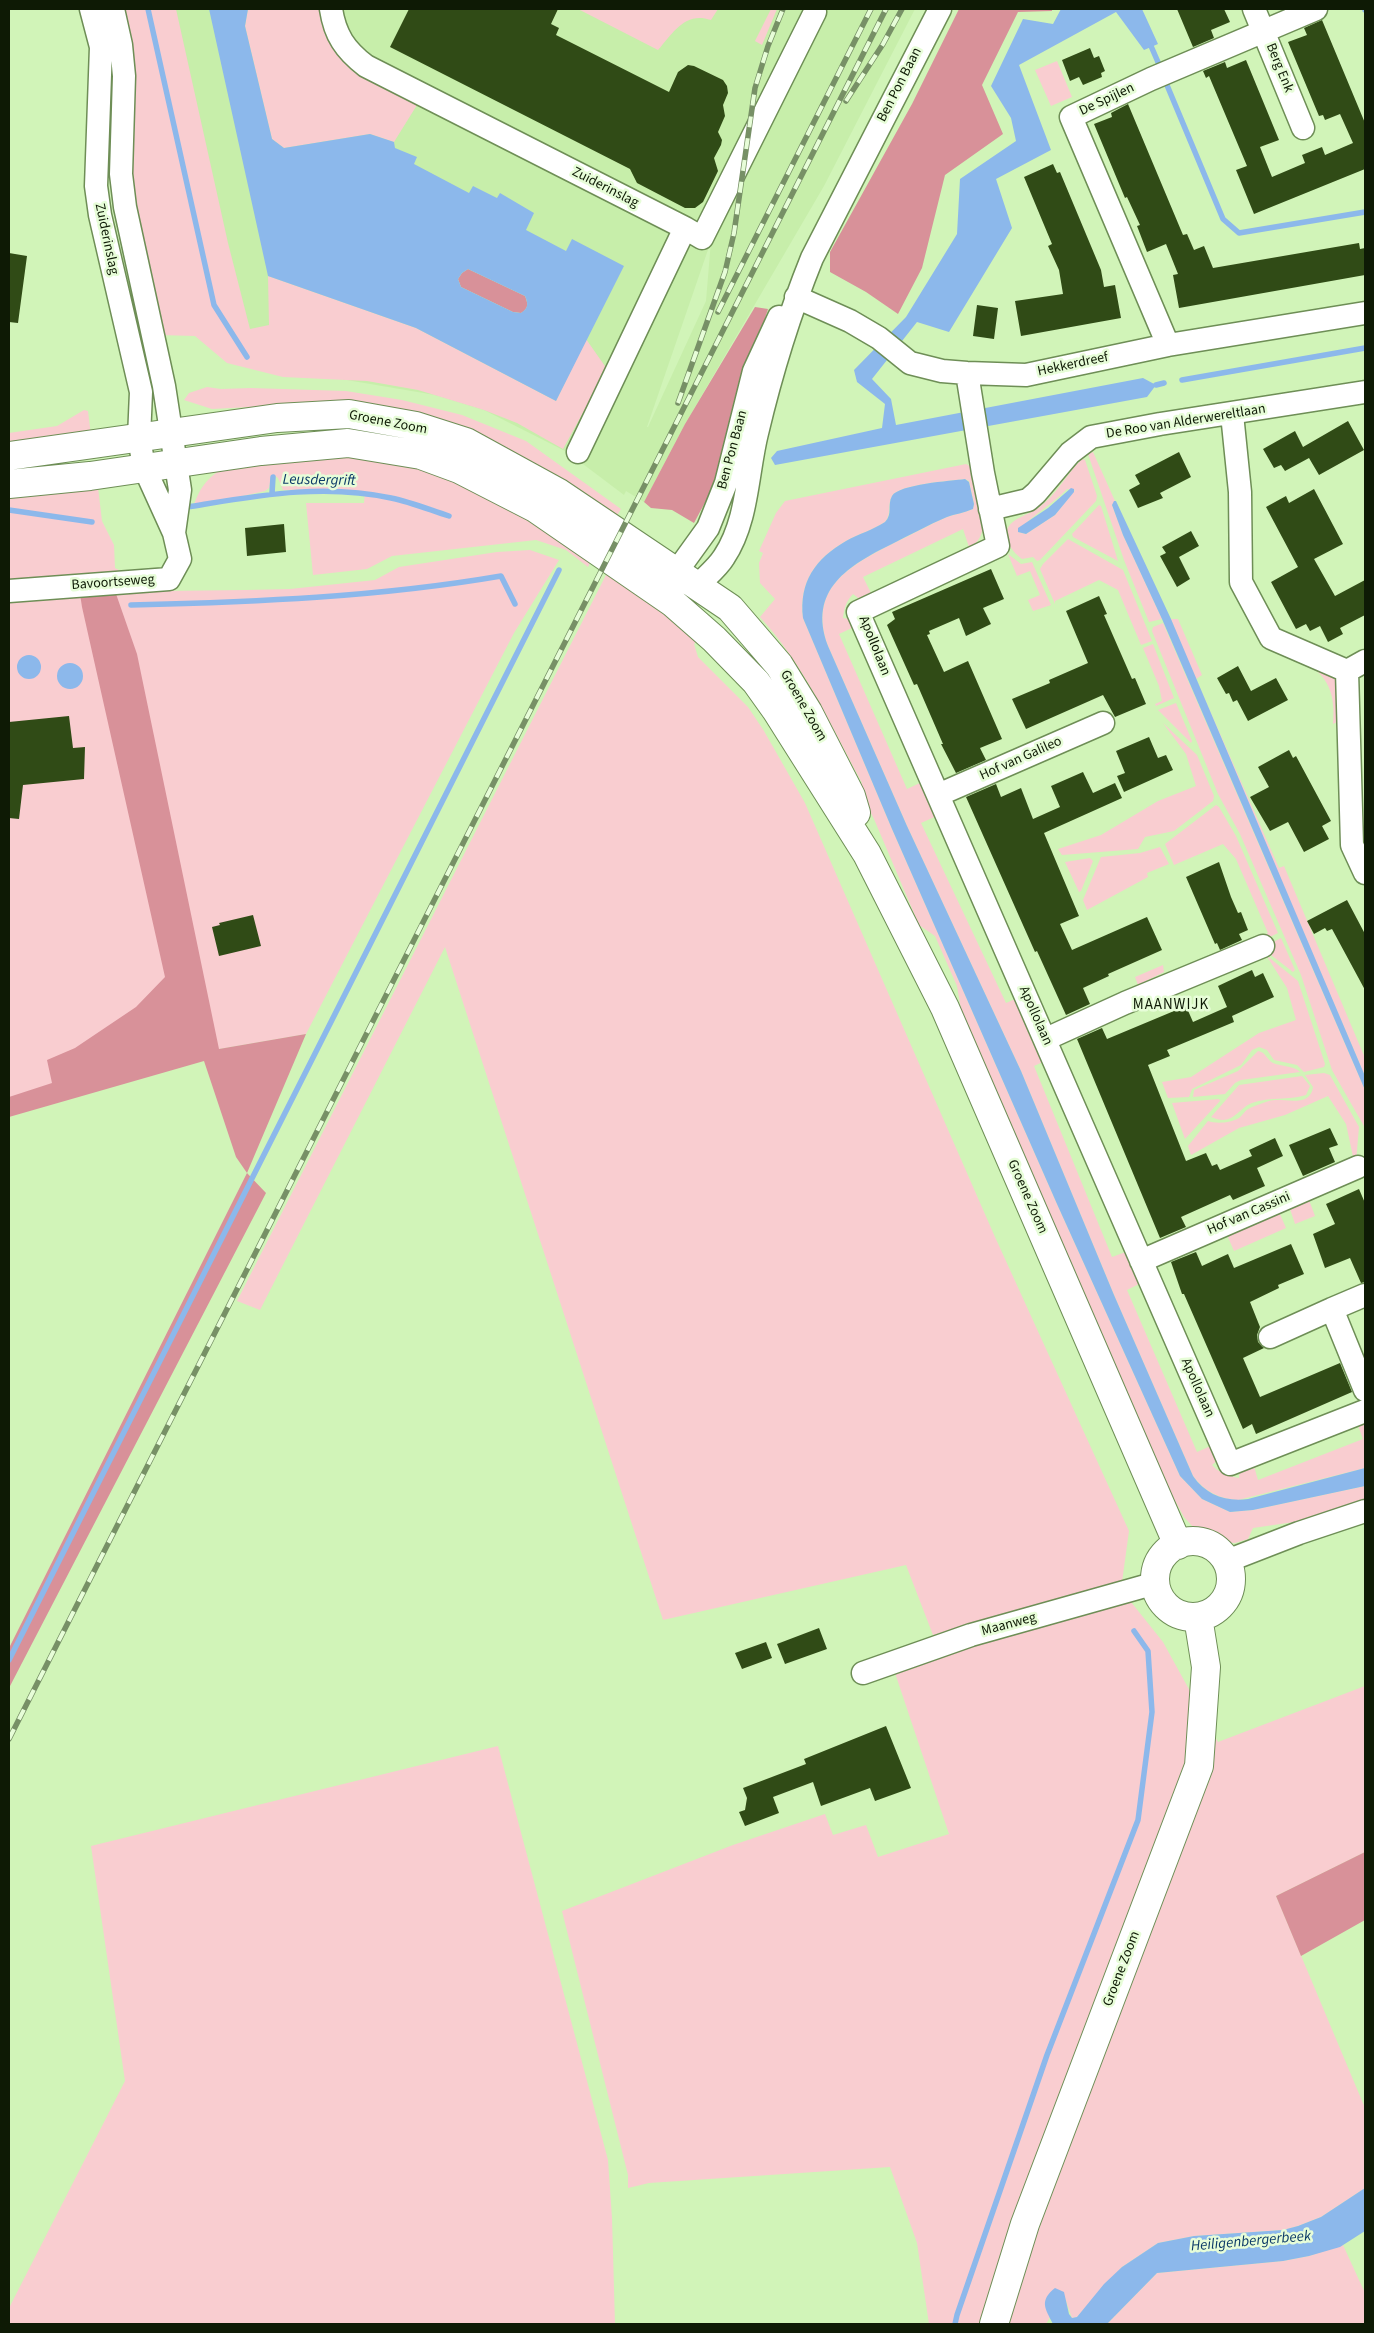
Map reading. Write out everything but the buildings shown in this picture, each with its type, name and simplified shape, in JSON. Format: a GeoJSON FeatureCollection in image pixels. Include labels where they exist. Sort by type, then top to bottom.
{"type":"FeatureCollection","features":[{"type":"Feature","properties":{"kind":"main road","name":"Groene Zoom"},"geometry":{"type":"LineString","coordinates":[[9,456],[277,418],[349,414],[416,426],[466,442],[508,463],[559,493],[688,578],[735,613],[757,637],[784,672],[808,712],[851,796],[867,854]]}},
{"type":"Feature","properties":{"kind":"main road","name":"Groene Zoom"},"geometry":{"type":"LineString","coordinates":[[9,484],[90,476],[261,451],[348,443],[421,456],[459,469],[535,508],[673,603],[734,657],[756,682],[776,710],[867,854],[945,1008],[1178,1545]]}},
{"type":"Feature","properties":{"kind":"main road"},"geometry":{"type":"LineString","coordinates":[[673,603],[688,578]]}},
{"type":"Feature","properties":{"kind":"main road"},"geometry":{"type":"LineString","coordinates":[[1192,1542],[1209,1545],[1219,1552],[1227,1562],[1231,1579],[1227,1597],[1215,1611],[1198,1617],[1180,1615],[1170,1609],[1162,1600],[1156,1583],[1156,1571],[1161,1560],[1169,1550],[1178,1545],[1192,1542]]}},
{"type":"Feature","properties":{"kind":"main road","name":"Groene Zoom"},"geometry":{"type":"LineString","coordinates":[[996,2321],[1025,2224],[1199,1766],[1206,1667],[1198,1617]]}},
{"type":"Feature","properties":{"kind":"street","name":"Zuiderinslag"},"geometry":{"type":"LineString","coordinates":[[91,9],[101,47],[96,186],[100,215],[140,392],[139,438],[144,467]]}},
{"type":"Feature","properties":{"kind":"street","name":"Zuiderinslag"},"geometry":{"type":"LineString","coordinates":[[113,9],[121,45],[124,76],[121,174],[125,207],[164,386],[176,464]]}},
{"type":"Feature","properties":{"kind":"street","name":"Zuiderinslag"},"geometry":{"type":"LineString","coordinates":[[331,9],[339,39],[351,54],[366,66],[702,238],[815,12]]}},
{"type":"Feature","properties":{"kind":"street","name":"Ben Pon Baan"},"geometry":{"type":"LineString","coordinates":[[688,578],[724,558],[733,540],[743,508],[757,433],[796,297],[812,258],[940,9]]}},
{"type":"Feature","properties":{"kind":"street","name":"Berg Enk"},"geometry":{"type":"LineString","coordinates":[[1254,9],[1303,128]]}},
{"type":"Feature","properties":{"kind":"street","name":"De Spijlen"},"geometry":{"type":"LineString","coordinates":[[1168,345],[1071,117],[1151,79],[1316,9]]}},
{"type":"Feature","properties":{"kind":"street"},"geometry":{"type":"LineString","coordinates":[[578,452],[685,228]]}},
{"type":"Feature","properties":{"kind":"street","name":"Ben Pon Baan"},"geometry":{"type":"LineString","coordinates":[[688,578],[733,459],[754,371],[778,319],[796,297]]}},
{"type":"Feature","properties":{"kind":"street","name":"Hekkerdreef"},"geometry":{"type":"LineString","coordinates":[[796,297],[850,321],[879,338],[910,363],[942,371],[1026,375],[1168,345],[1365,313]]}},
{"type":"Feature","properties":{"kind":"street"},"geometry":{"type":"LineString","coordinates":[[967,373],[990,509]]}},
{"type":"Feature","properties":{"kind":"street","name":"De Roo van Alderwereltlaan"},"geometry":{"type":"LineString","coordinates":[[990,509],[1028,500],[1036,494],[1070,453],[1091,438],[1160,424],[1365,392]]}},
{"type":"Feature","properties":{"kind":"street"},"geometry":{"type":"LineString","coordinates":[[1232,414],[1240,492],[1241,582],[1271,638],[1356,666],[1352,845],[1365,873]]}},
{"type":"Feature","properties":{"kind":"street","name":"Bavoortseweg"},"geometry":{"type":"LineString","coordinates":[[174,533],[180,490],[176,464]]}},
{"type":"Feature","properties":{"kind":"street","name":"Bavoortseweg"},"geometry":{"type":"LineString","coordinates":[[9,591],[169,579],[180,559],[174,533],[144,467]]}},
{"type":"Feature","properties":{"kind":"street","name":"Apollolaan"},"geometry":{"type":"LineString","coordinates":[[990,509],[998,546],[858,612],[1230,1464],[1365,1411]]}},
{"type":"Feature","properties":{"kind":"street","name":"Hof van Galileo"},"geometry":{"type":"LineString","coordinates":[[938,795],[1103,722]]}},
{"type":"Feature","properties":{"kind":"street"},"geometry":{"type":"LineString","coordinates":[[1046,1039],[1125,1003],[1263,946]]}},
{"type":"Feature","properties":{"kind":"street","name":"Hof van Cassini"},"geometry":{"type":"LineString","coordinates":[[1141,1261],[1358,1167]]}},
{"type":"Feature","properties":{"kind":"street"},"geometry":{"type":"LineString","coordinates":[[1270,1337],[1365,1295]]}},
{"type":"Feature","properties":{"kind":"street"},"geometry":{"type":"LineString","coordinates":[[1332,1309],[1365,1390]]}},
{"type":"Feature","properties":{"kind":"street"},"geometry":{"type":"LineString","coordinates":[[1227,1562],[1299,1533],[1365,1511]]}},
{"type":"Feature","properties":{"kind":"street","name":"Maanweg"},"geometry":{"type":"LineString","coordinates":[[863,1673],[971,1635],[1156,1583]]}},
{"type":"Feature","properties":{"kind":"shaded area"},"geometry":{"type":"Polygon","coordinates":[[[121,9],[176,9],[228,243],[250,329],[269,325],[268,276],[416,328],[556,401],[586,339],[607,369],[563,449],[517,423],[484,410],[418,390],[367,381],[283,377],[227,363],[195,336],[159,335],[129,195],[121,9]]]}},
{"type":"Feature","properties":{"kind":"shaded area"},"geometry":{"type":"Polygon","coordinates":[[[146,9],[915,9],[824,186],[685,424],[644,502],[626,491],[624,495],[567,452],[484,410],[435,395],[335,378],[244,367],[146,9]],[[711,241],[647,427],[648,427],[706,301],[711,241]]]}},
{"type":"Feature","properties":{"kind":"shaded area"},"geometry":{"type":"Polygon","coordinates":[[[248,9],[322,9],[336,51],[351,70],[417,105],[394,142],[370,134],[284,148],[272,139],[245,26],[248,9]]]}},
{"type":"Feature","properties":{"kind":"shaded area"},"geometry":{"type":"Polygon","coordinates":[[[578,9],[718,9],[711,20],[694,18],[680,25],[658,50],[578,9]]]}},
{"type":"Feature","properties":{"kind":"shaded area"},"geometry":{"type":"Polygon","coordinates":[[[771,9],[777,9],[762,45],[755,41],[771,9]]]}},
{"type":"Feature","properties":{"kind":"shaded area"},"geometry":{"type":"Polygon","coordinates":[[[959,9],[1052,9],[1052,11],[1018,12],[982,85],[1003,134],[945,175],[922,268],[898,314],[866,292],[830,272],[830,252],[912,104],[959,9]]]}},
{"type":"Feature","properties":{"kind":"shaded area"},"geometry":{"type":"Polygon","coordinates":[[[1057,61],[1072,97],[1051,106],[1035,70],[1057,61]]]}},
{"type":"Feature","properties":{"kind":"shaded area"},"geometry":{"type":"Polygon","coordinates":[[[468,269],[525,296],[527,308],[521,313],[513,312],[461,287],[458,279],[468,269]]]}},
{"type":"Feature","properties":{"kind":"shaded area"},"geometry":{"type":"Polygon","coordinates":[[[755,307],[768,309],[727,438],[716,482],[694,523],[672,510],[651,508],[644,502],[685,424],[755,307]]]}},
{"type":"Feature","properties":{"kind":"shaded area"},"geometry":{"type":"Polygon","coordinates":[[[207,387],[221,389],[346,391],[402,400],[462,415],[526,441],[621,509],[613,522],[346,402],[212,409],[184,400],[189,393],[207,387]]]}},
{"type":"Feature","properties":{"kind":"shaded area"},"geometry":{"type":"Polygon","coordinates":[[[84,410],[88,411],[91,436],[9,448],[9,433],[57,426],[84,410]]]}},
{"type":"Feature","properties":{"kind":"shaded area"},"geometry":{"type":"Polygon","coordinates":[[[1093,452],[1115,501],[1112,505],[1123,535],[1162,619],[1149,622],[1124,560],[1088,454],[1093,452]]]}},
{"type":"Feature","properties":{"kind":"shaded area"},"geometry":{"type":"Polygon","coordinates":[[[349,456],[401,459],[439,473],[515,509],[590,563],[588,567],[566,550],[536,540],[392,556],[367,569],[313,575],[306,503],[364,503],[365,492],[330,489],[283,490],[278,478],[274,475],[271,477],[269,488],[265,491],[193,507],[205,484],[213,475],[225,467],[349,456]]]}},
{"type":"Feature","properties":{"kind":"shaded area"},"geometry":{"type":"Polygon","coordinates":[[[1082,459],[1085,460],[1097,496],[1096,501],[1040,560],[1037,561],[1033,557],[1022,559],[1008,543],[1006,534],[1009,526],[1012,522],[1045,503],[1082,459]],[[1067,489],[1029,520],[1018,532],[1026,534],[1055,515],[1075,490],[1067,489]]]}},
{"type":"Feature","properties":{"kind":"shaded area"},"geometry":{"type":"Polygon","coordinates":[[[966,464],[975,469],[982,500],[983,524],[977,542],[969,547],[963,529],[863,577],[871,593],[862,601],[853,594],[846,605],[843,618],[855,620],[856,626],[839,634],[907,789],[922,782],[922,780],[925,781],[939,815],[921,823],[1006,1003],[1022,996],[1021,994],[1025,995],[1052,1058],[1051,1061],[1049,1059],[1034,1066],[1112,1257],[1131,1250],[1145,1281],[1127,1290],[1197,1452],[1213,1445],[1221,1457],[1212,1465],[1224,1474],[1239,1478],[1240,1466],[1253,1463],[1258,1480],[1363,1439],[1357,1423],[1355,1424],[1358,1421],[1365,1423],[1365,1468],[1238,1500],[1224,1498],[1212,1493],[1193,1476],[1114,1295],[1021,1071],[907,826],[828,646],[823,626],[823,609],[828,594],[837,581],[863,560],[879,551],[941,520],[973,509],[974,504],[969,481],[965,479],[914,486],[897,492],[892,496],[885,522],[835,548],[811,573],[804,593],[802,605],[803,618],[892,829],[1057,1204],[1180,1476],[1202,1499],[1230,1512],[1253,1510],[1365,1486],[1365,1499],[1294,1522],[1253,1528],[1248,1539],[1235,1543],[1222,1542],[1193,1527],[1184,1517],[1154,1463],[1122,1395],[963,1021],[957,986],[935,936],[919,925],[874,819],[857,786],[862,783],[828,718],[790,655],[760,617],[775,599],[760,583],[759,563],[763,553],[759,551],[776,513],[785,501],[966,464]]]}},
{"type":"Feature","properties":{"kind":"shaded area"},"geometry":{"type":"Polygon","coordinates":[[[97,479],[102,521],[114,545],[115,568],[161,591],[290,589],[375,580],[399,567],[497,552],[530,550],[559,560],[514,633],[306,1034],[219,1049],[9,1117],[9,490],[97,479]]]}},
{"type":"Feature","properties":{"kind":"shaded area"},"geometry":{"type":"Polygon","coordinates":[[[1099,505],[1101,506],[1118,561],[1073,537],[1072,534],[1099,505]]]}},
{"type":"Feature","properties":{"kind":"shaded area"},"geometry":{"type":"Polygon","coordinates":[[[1068,539],[1123,570],[1152,641],[1141,645],[1118,590],[1099,580],[1055,601],[1055,604],[1040,569],[1068,539]]]}},
{"type":"Feature","properties":{"kind":"shaded area"},"geometry":{"type":"Polygon","coordinates":[[[1008,554],[1021,564],[1032,562],[1051,605],[1033,611],[1028,600],[1040,595],[1030,571],[1017,576],[1008,554]]]}},
{"type":"Feature","properties":{"kind":"shaded area"},"geometry":{"type":"Polygon","coordinates":[[[608,571],[701,637],[694,644],[698,657],[748,707],[764,731],[805,803],[995,1237],[1129,1531],[1122,1582],[933,1635],[906,1565],[663,1620],[445,947],[260,1310],[237,1301],[608,571]]]}},
{"type":"Feature","properties":{"kind":"shaded area"},"geometry":{"type":"Polygon","coordinates":[[[115,591],[137,654],[219,1049],[306,1034],[247,1173],[236,1157],[204,1061],[9,1117],[9,1097],[52,1083],[47,1060],[75,1048],[136,1007],[165,977],[80,594],[115,591]]]}},
{"type":"Feature","properties":{"kind":"shaded area"},"geometry":{"type":"Polygon","coordinates":[[[1171,619],[1178,619],[1202,675],[1196,679],[1279,868],[1284,866],[1365,1058],[1365,1076],[1195,679],[1171,619]]]}},
{"type":"Feature","properties":{"kind":"shaded area"},"geometry":{"type":"Polygon","coordinates":[[[1163,623],[1365,1090],[1365,1128],[1332,1070],[1301,975],[1240,834],[1218,794],[1152,631],[1153,627],[1163,623]]]}},
{"type":"Feature","properties":{"kind":"shaded area"},"geometry":{"type":"Polygon","coordinates":[[[1153,644],[1174,698],[1156,706],[1155,704],[1162,701],[1159,686],[1143,648],[1153,644]]]}},
{"type":"Feature","properties":{"kind":"shaded area"},"geometry":{"type":"Polygon","coordinates":[[[1313,668],[1336,678],[1339,721],[1333,724],[1333,700],[1331,693],[1324,680],[1313,668]]]}},
{"type":"Feature","properties":{"kind":"shaded area"},"geometry":{"type":"Polygon","coordinates":[[[1176,703],[1192,741],[1191,743],[1158,710],[1176,703]]]}},
{"type":"Feature","properties":{"kind":"shaded area"},"geometry":{"type":"Polygon","coordinates":[[[1163,723],[1197,755],[1214,796],[1213,801],[1174,831],[1145,837],[1138,849],[1062,855],[1058,849],[1101,835],[1158,801],[1196,786],[1186,754],[1163,723]]]}},
{"type":"Feature","properties":{"kind":"shaded area"},"geometry":{"type":"Polygon","coordinates":[[[1216,805],[1236,836],[1278,933],[1260,942],[1258,938],[1268,933],[1236,859],[1223,844],[1174,865],[1165,844],[1216,805]]]}},
{"type":"Feature","properties":{"kind":"shaded area"},"geometry":{"type":"Polygon","coordinates":[[[1160,847],[1169,864],[1147,873],[1148,877],[1087,910],[1083,900],[1101,857],[1140,853],[1160,847]]]}},
{"type":"Feature","properties":{"kind":"shaded area"},"geometry":{"type":"Polygon","coordinates":[[[1090,858],[1093,861],[1079,892],[1065,862],[1090,858]]]}},
{"type":"Feature","properties":{"kind":"shaded area"},"geometry":{"type":"Polygon","coordinates":[[[1281,938],[1295,970],[1293,972],[1262,948],[1281,938]]]}},
{"type":"Feature","properties":{"kind":"shaded area"},"geometry":{"type":"Polygon","coordinates":[[[1266,955],[1298,981],[1325,1064],[1324,1067],[1304,1072],[1297,1065],[1274,1060],[1267,1050],[1259,1047],[1252,1050],[1241,1065],[1192,1089],[1189,1097],[1168,1098],[1162,1082],[1191,1077],[1259,1033],[1296,1020],[1287,988],[1266,955]]]}},
{"type":"Feature","properties":{"kind":"shaded area"},"geometry":{"type":"Polygon","coordinates":[[[1163,965],[1164,972],[1138,985],[1135,977],[1163,965]]]}},
{"type":"Feature","properties":{"kind":"shaded area"},"geometry":{"type":"Polygon","coordinates":[[[1258,1051],[1263,1053],[1273,1063],[1294,1068],[1300,1072],[1241,1080],[1235,1083],[1225,1094],[1193,1097],[1194,1090],[1238,1071],[1258,1051]]]}},
{"type":"Feature","properties":{"kind":"shaded area"},"geometry":{"type":"Polygon","coordinates":[[[1324,1073],[1330,1075],[1359,1127],[1356,1162],[1354,1161],[1346,1124],[1328,1096],[1285,1115],[1239,1128],[1191,1155],[1188,1146],[1208,1121],[1219,1123],[1232,1121],[1239,1118],[1248,1109],[1269,1101],[1295,1101],[1307,1098],[1311,1094],[1313,1087],[1305,1075],[1324,1073]]]}},
{"type":"Feature","properties":{"kind":"shaded area"},"geometry":{"type":"Polygon","coordinates":[[[1302,1076],[1310,1086],[1306,1095],[1252,1103],[1230,1119],[1218,1120],[1211,1117],[1239,1085],[1302,1076]]]}},
{"type":"Feature","properties":{"kind":"shaded area"},"geometry":{"type":"Polygon","coordinates":[[[1219,1099],[1220,1101],[1185,1139],[1172,1103],[1219,1099]]]}},
{"type":"Feature","properties":{"kind":"shaded area"},"geometry":{"type":"Polygon","coordinates":[[[247,1173],[266,1193],[9,1688],[9,1648],[247,1173]]]}},
{"type":"Feature","properties":{"kind":"shaded area"},"geometry":{"type":"Polygon","coordinates":[[[1309,1200],[1315,1216],[1295,1224],[1290,1209],[1309,1200]]]}},
{"type":"Feature","properties":{"kind":"shaded area"},"geometry":{"type":"Polygon","coordinates":[[[1279,1212],[1286,1228],[1234,1251],[1227,1235],[1252,1226],[1279,1212]]]}},
{"type":"Feature","properties":{"kind":"shaded area"},"geometry":{"type":"Polygon","coordinates":[[[1131,1602],[1163,1642],[1218,1742],[1365,1686],[1365,1852],[1276,1896],[1365,2108],[1365,2188],[1321,2217],[1283,2230],[1194,2236],[1158,2243],[1122,2267],[1077,2317],[1072,2318],[1065,2298],[1045,2305],[1050,2317],[1046,2324],[929,2324],[917,2243],[890,2167],[649,2183],[628,2188],[628,2175],[562,1911],[733,1845],[825,1814],[833,1835],[866,1825],[878,1857],[949,1834],[893,1667],[1008,1634],[1131,1602]]]}},
{"type":"Feature","properties":{"kind":"shaded area"},"geometry":{"type":"Polygon","coordinates":[[[498,1746],[608,2160],[612,2218],[615,2324],[9,2324],[9,2308],[125,2081],[91,1846],[498,1746]]]}},
{"type":"Feature","properties":{"kind":"shaded area"},"geometry":{"type":"Polygon","coordinates":[[[1365,1852],[1365,1920],[1301,1956],[1276,1896],[1365,1852]]]}},
{"type":"Feature","properties":{"kind":"shaded area"},"geometry":{"type":"Polygon","coordinates":[[[1343,2245],[1365,2293],[1365,2324],[1107,2324],[1157,2273],[1283,2261],[1309,2256],[1343,2245]]]}},
{"type":"Feature","properties":{"kind":"water"},"geometry":{"type":"Polygon","coordinates":[[[209,9],[248,9],[245,26],[272,139],[284,148],[370,134],[394,142],[395,148],[417,157],[414,164],[469,193],[473,186],[497,198],[500,193],[534,213],[526,230],[566,251],[572,239],[624,266],[556,401],[416,328],[268,276],[209,9]],[[468,269],[458,279],[461,287],[513,312],[521,313],[527,307],[525,296],[468,269]]]}},
{"type":"Feature","properties":{"kind":"water"},"geometry":{"type":"Polygon","coordinates":[[[1061,9],[1142,9],[1158,44],[1144,50],[1116,12],[1019,65],[1051,150],[996,179],[1012,228],[949,332],[917,322],[872,379],[891,399],[896,425],[1143,378],[1156,385],[1147,397],[775,465],[771,458],[777,451],[882,428],[885,404],[857,382],[854,370],[906,317],[957,234],[960,179],[1016,141],[1011,118],[991,86],[1023,19],[1053,24],[1061,9]]]}},
{"type":"Feature","properties":{"kind":"water"},"geometry":{"type":"Polygon","coordinates":[[[965,479],[969,482],[974,504],[973,509],[940,520],[876,552],[847,571],[836,582],[828,595],[823,609],[823,626],[828,646],[907,826],[1021,1071],[1114,1295],[1193,1476],[1204,1488],[1217,1496],[1240,1500],[1365,1468],[1365,1486],[1253,1510],[1230,1512],[1202,1499],[1180,1476],[1057,1204],[892,829],[803,618],[802,605],[804,593],[811,573],[835,548],[885,522],[889,516],[892,496],[897,492],[914,486],[965,479]]]}},
{"type":"Feature","properties":{"kind":"water"},"geometry":{"type":"Polygon","coordinates":[[[1071,488],[1074,489],[1074,492],[1055,515],[1026,534],[1018,532],[1018,528],[1048,508],[1071,488]]]}},
{"type":"Feature","properties":{"kind":"water"},"geometry":{"type":"Polygon","coordinates":[[[1116,501],[1171,619],[1365,1076],[1365,1090],[1162,619],[1123,535],[1112,505],[1116,501]]]}},
{"type":"Feature","properties":{"kind":"water"},"geometry":{"type":"Polygon","coordinates":[[[29,655],[38,658],[41,667],[38,676],[29,679],[20,676],[17,667],[20,658],[29,655]]]}},
{"type":"Feature","properties":{"kind":"water"},"geometry":{"type":"Polygon","coordinates":[[[70,663],[79,667],[83,676],[79,685],[70,689],[61,685],[57,676],[61,667],[70,663]]]}},
{"type":"Feature","properties":{"kind":"water","name":"Heiligenbergerbeek"},"geometry":{"type":"Polygon","coordinates":[[[1365,2188],[1365,2231],[1340,2247],[1283,2261],[1157,2273],[1107,2324],[1053,2324],[1046,2309],[1045,2301],[1055,2288],[1064,2292],[1069,2314],[1072,2318],[1077,2317],[1104,2284],[1122,2267],[1158,2243],[1194,2236],[1283,2230],[1321,2217],[1365,2188]]]}},
{"type":"Feature","properties":{"kind":"waterway"},"geometry":{"type":"LineString","coordinates":[[148,9],[214,305],[247,357]]}},
{"type":"Feature","properties":{"kind":"waterway"},"geometry":{"type":"LineString","coordinates":[[1151,46],[1161,69]]}},
{"type":"Feature","properties":{"kind":"waterway"},"geometry":{"type":"LineString","coordinates":[[1164,78],[1223,219],[1239,233],[1365,212]]}},
{"type":"Feature","properties":{"kind":"waterway"},"geometry":{"type":"LineString","coordinates":[[1182,380],[1365,348]]}},
{"type":"Feature","properties":{"kind":"waterway"},"geometry":{"type":"LineString","coordinates":[[1156,385],[1164,383]]}},
{"type":"Feature","properties":{"kind":"waterway"},"geometry":{"type":"LineString","coordinates":[[272,493],[273,477]]}},
{"type":"Feature","properties":{"kind":"waterway","name":"Leusdergrift"},"geometry":{"type":"LineString","coordinates":[[187,507],[263,495],[314,491],[365,494],[391,498],[449,516]]}},
{"type":"Feature","properties":{"kind":"waterway","name":"Leusdergrift"},"geometry":{"type":"LineString","coordinates":[[9,510],[92,522]]}},
{"type":"Feature","properties":{"kind":"waterway"},"geometry":{"type":"LineString","coordinates":[[9,1660],[559,570]]}},
{"type":"Feature","properties":{"kind":"waterway"},"geometry":{"type":"LineString","coordinates":[[131,605],[363,594],[501,576],[515,604]]}},
{"type":"Feature","properties":{"kind":"waterway"},"geometry":{"type":"LineString","coordinates":[[955,2324],[1047,2055],[1138,1820],[1152,1712],[1148,1651],[1134,1631]]}},
{"type":"Feature","properties":{"kind":"railway"},"geometry":{"type":"LineString","coordinates":[[678,403],[725,272],[734,233],[755,88],[768,46],[783,9]]}},
{"type":"Feature","properties":{"kind":"railway"},"geometry":{"type":"LineString","coordinates":[[718,312],[871,9]]}},
{"type":"Feature","properties":{"kind":"railway"},"geometry":{"type":"LineString","coordinates":[[9,1739],[886,9]]}},
{"type":"Feature","properties":{"kind":"railway"},"geometry":{"type":"LineString","coordinates":[[846,101],[883,44],[902,9]]}},
{"type":"Feature","properties":{"kind":"district","name":"MAANWIJK"},"geometry":{"type":"Point","coordinates":[1171,1006]}}]}
